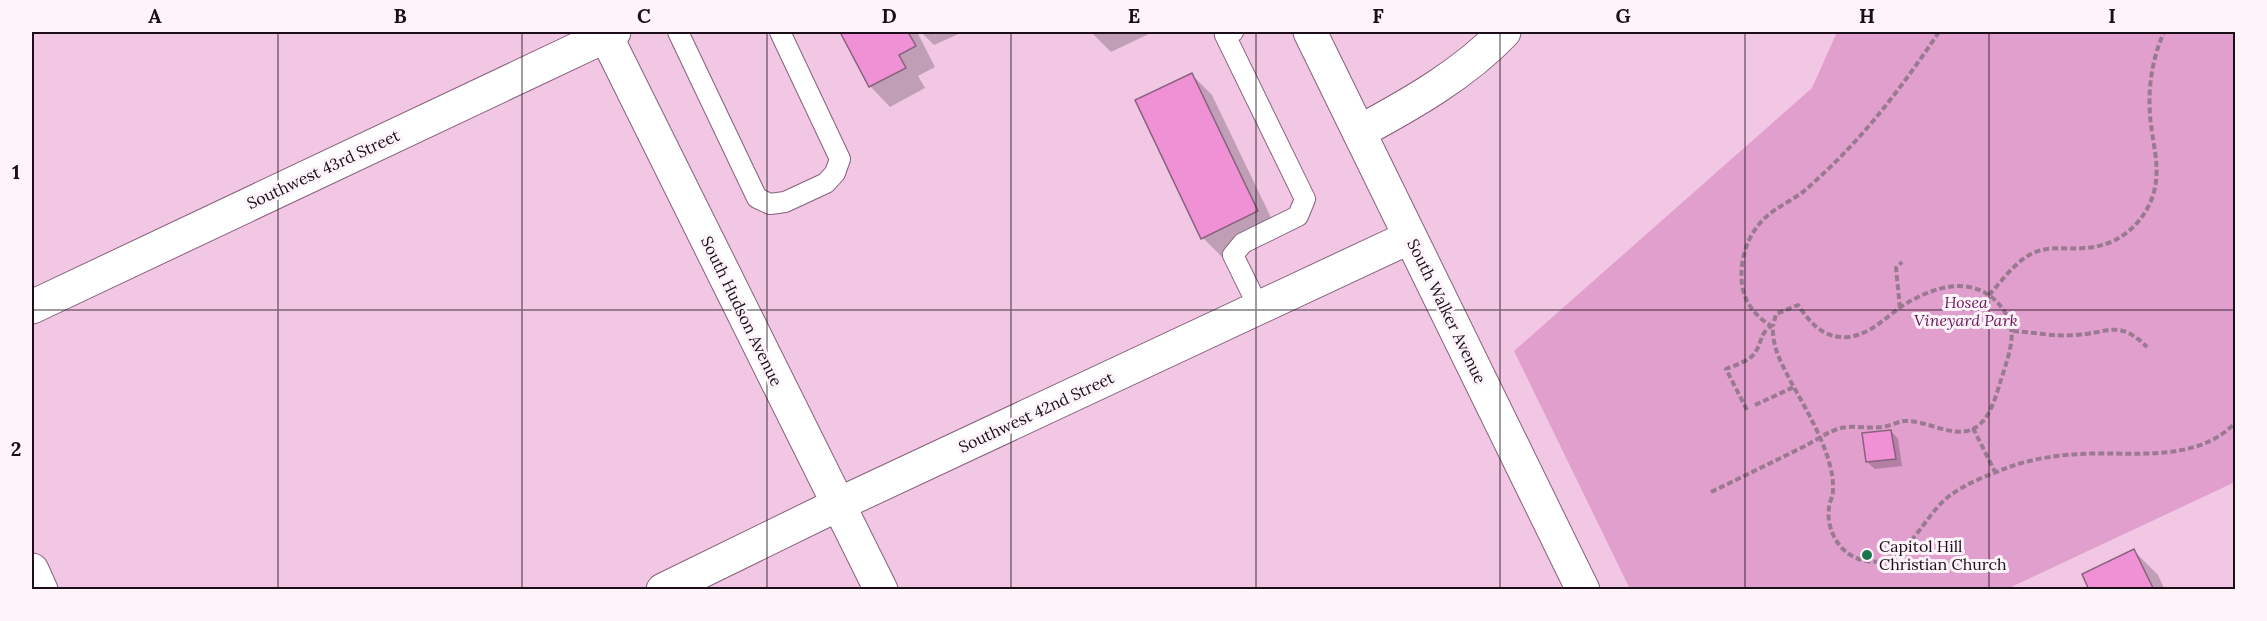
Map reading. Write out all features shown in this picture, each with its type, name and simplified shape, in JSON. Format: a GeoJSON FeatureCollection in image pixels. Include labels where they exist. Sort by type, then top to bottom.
{"type":"FeatureCollection","features":[{"type":"Feature","properties":{"kind":"street","name":"South Walker Avenue"},"geometry":{"type":"LineString","coordinates":[[1310,32],[1584,590]]}},
{"type":"Feature","properties":{"kind":"street"},"geometry":{"type":"LineString","coordinates":[[1359,132],[1414,102],[1485,52],[1504,32]]}},
{"type":"Feature","properties":{"kind":"street","name":"Southwest 43rd Street"},"geometry":{"type":"LineString","coordinates":[[32,307],[608,33]]}},
{"type":"Feature","properties":{"kind":"street","name":"South Hudson Avenue"},"geometry":{"type":"LineString","coordinates":[[608,33],[837,505],[881,590]]}},
{"type":"Feature","properties":{"kind":"street","name":"Southwest 42nd Street"},"geometry":{"type":"LineString","coordinates":[[663,590],[837,505],[1410,237]]}},
{"type":"Feature","properties":{"kind":"street"},"geometry":{"type":"LineString","coordinates":[[32,570],[41,590]]}},
{"type":"Feature","properties":{"kind":"lane"},"geometry":{"type":"LineString","coordinates":[[678,32],[757,198],[770,204],[785,202],[826,183],[835,173],[840,159],[780,32]]}},
{"type":"Feature","properties":{"kind":"lane"},"geometry":{"type":"LineString","coordinates":[[1227,33],[1305,199],[1298,216],[1243,243],[1233,255],[1259,308]]}},
{"type":"Feature","properties":{"kind":"path"},"geometry":{"type":"LineString","coordinates":[[1772,326],[1763,322],[1743,290],[1742,261],[1746,245],[1756,228],[1770,214],[1802,192],[1869,126],[1908,77],[1939,32]]}},
{"type":"Feature","properties":{"kind":"path"},"geometry":{"type":"LineString","coordinates":[[1989,295],[2020,261],[2031,254],[2050,247],[2100,246],[2128,232],[2143,217],[2154,194],[2158,172],[2149,105],[2152,65],[2164,32]]}},
{"type":"Feature","properties":{"kind":"path"},"geometry":{"type":"LineString","coordinates":[[1900,308],[1896,268],[1902,262]]}},
{"type":"Feature","properties":{"kind":"path"},"geometry":{"type":"LineString","coordinates":[[1711,492],[1820,439],[1839,428],[1881,427],[1905,421],[1968,431],[1989,414],[2010,349],[2013,331],[1996,301],[1980,289],[1965,285],[1925,294],[1900,308],[1876,326],[1848,337],[1821,331],[1809,321],[1798,305],[1776,314],[1772,326],[1772,340],[1820,439],[1833,476],[1829,524],[1834,538],[1842,548],[1863,560],[1875,561],[1897,555],[1949,496],[1961,488],[1996,474],[2030,462],[2077,454],[2165,453],[2189,449],[2220,436],[2235,422]]}},
{"type":"Feature","properties":{"kind":"path"},"geometry":{"type":"LineString","coordinates":[[1747,410],[1726,369],[1752,357],[1763,332],[1772,326]]}},
{"type":"Feature","properties":{"kind":"path"},"geometry":{"type":"LineString","coordinates":[[2013,331],[2074,336],[2103,329],[2117,330],[2129,332],[2147,347]]}},
{"type":"Feature","properties":{"kind":"path"},"geometry":{"type":"LineString","coordinates":[[1755,405],[1794,387]]}},
{"type":"Feature","properties":{"kind":"path"},"geometry":{"type":"LineString","coordinates":[[1973,428],[1996,474]]}},
{"type":"Feature","properties":{"kind":"green space","name":"Hosea Vineyard Park"},"geometry":{"type":"Polygon","coordinates":[[[1837,32],[2235,32],[2235,482],[2007,589],[1630,589],[1514,351],[1812,88],[1837,32]]]}},
{"type":"Feature","properties":{"kind":"building"},"geometry":{"type":"Polygon","coordinates":[[[840,32],[908,32],[916,46],[899,55],[906,68],[869,87],[840,32]]]}},
{"type":"Feature","properties":{"kind":"building"},"geometry":{"type":"Polygon","coordinates":[[[1192,73],[1258,211],[1201,239],[1135,100],[1192,73]]]}},
{"type":"Feature","properties":{"kind":"building"},"geometry":{"type":"Polygon","coordinates":[[[1891,430],[1896,459],[1866,462],[1862,433],[1891,430]]]}},
{"type":"Feature","properties":{"kind":"building"},"geometry":{"type":"Polygon","coordinates":[[[2134,549],[2154,590],[2089,590],[2082,574],[2134,549]]]}},
{"type":"Feature","properties":{"kind":"place","name":"Capitol Hill Christian Church"},"geometry":{"type":"Point","coordinates":[1867,555]}}]}
